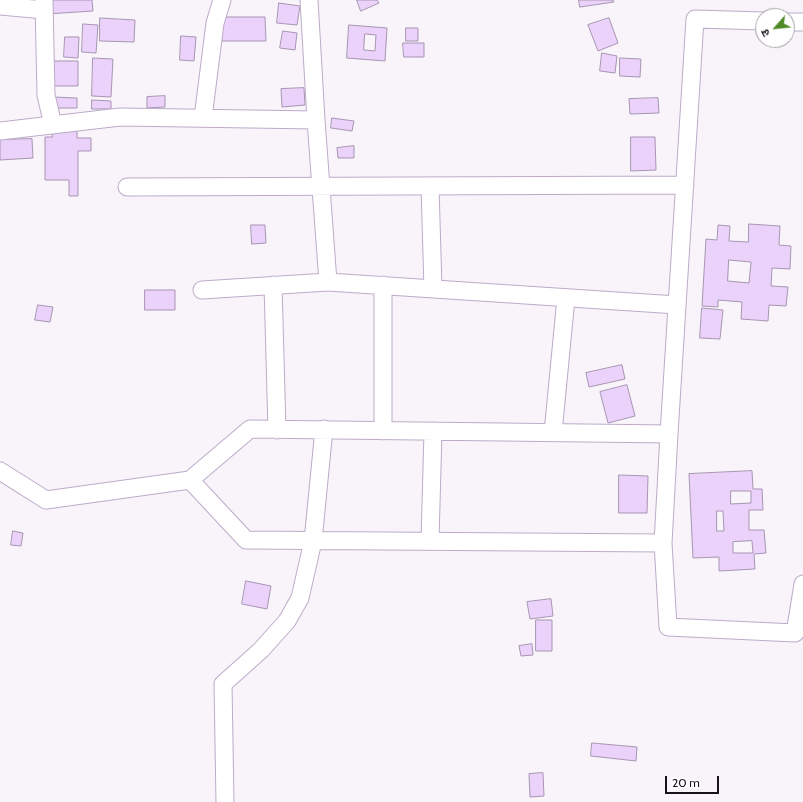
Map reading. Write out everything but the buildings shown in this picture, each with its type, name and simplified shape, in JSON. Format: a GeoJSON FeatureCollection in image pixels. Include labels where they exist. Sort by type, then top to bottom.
{"type":"FeatureCollection","features":[{"type":"Feature","properties":{"kind":"street"},"geometry":{"type":"LineString","coordinates":[[203,118],[215,23],[222,0]]}},
{"type":"Feature","properties":{"kind":"street"},"geometry":{"type":"LineString","coordinates":[[309,0],[328,282]]}},
{"type":"Feature","properties":{"kind":"street"},"geometry":{"type":"LineString","coordinates":[[0,6],[44,5],[46,95],[53,125]]}},
{"type":"Feature","properties":{"kind":"street"},"geometry":{"type":"LineString","coordinates":[[755,21],[695,19],[663,543],[668,627],[795,633],[800,620],[803,584]]}},
{"type":"Feature","properties":{"kind":"street"},"geometry":{"type":"LineString","coordinates":[[0,131],[120,117],[316,120]]}},
{"type":"Feature","properties":{"kind":"street"},"geometry":{"type":"LineString","coordinates":[[127,187],[685,185]]}},
{"type":"Feature","properties":{"kind":"street"},"geometry":{"type":"LineString","coordinates":[[430,186],[433,289]]}},
{"type":"Feature","properties":{"kind":"street"},"geometry":{"type":"LineString","coordinates":[[202,290],[328,282],[677,305]]}},
{"type":"Feature","properties":{"kind":"street"},"geometry":{"type":"LineString","coordinates":[[273,285],[277,430]]}},
{"type":"Feature","properties":{"kind":"street"},"geometry":{"type":"LineString","coordinates":[[382,431],[383,285]]}},
{"type":"Feature","properties":{"kind":"street"},"geometry":{"type":"LineString","coordinates":[[553,433],[566,298]]}},
{"type":"Feature","properties":{"kind":"street"},"geometry":{"type":"LineString","coordinates":[[0,471],[46,500],[190,480],[250,429],[669,434]]}},
{"type":"Feature","properties":{"kind":"street"},"geometry":{"type":"LineString","coordinates":[[225,802],[223,684],[261,650],[286,621],[300,598],[313,541],[324,429]]}},
{"type":"Feature","properties":{"kind":"street"},"geometry":{"type":"LineString","coordinates":[[430,541],[433,431]]}},
{"type":"Feature","properties":{"kind":"street"},"geometry":{"type":"LineString","coordinates":[[190,480],[246,540],[663,543]]}}]}
